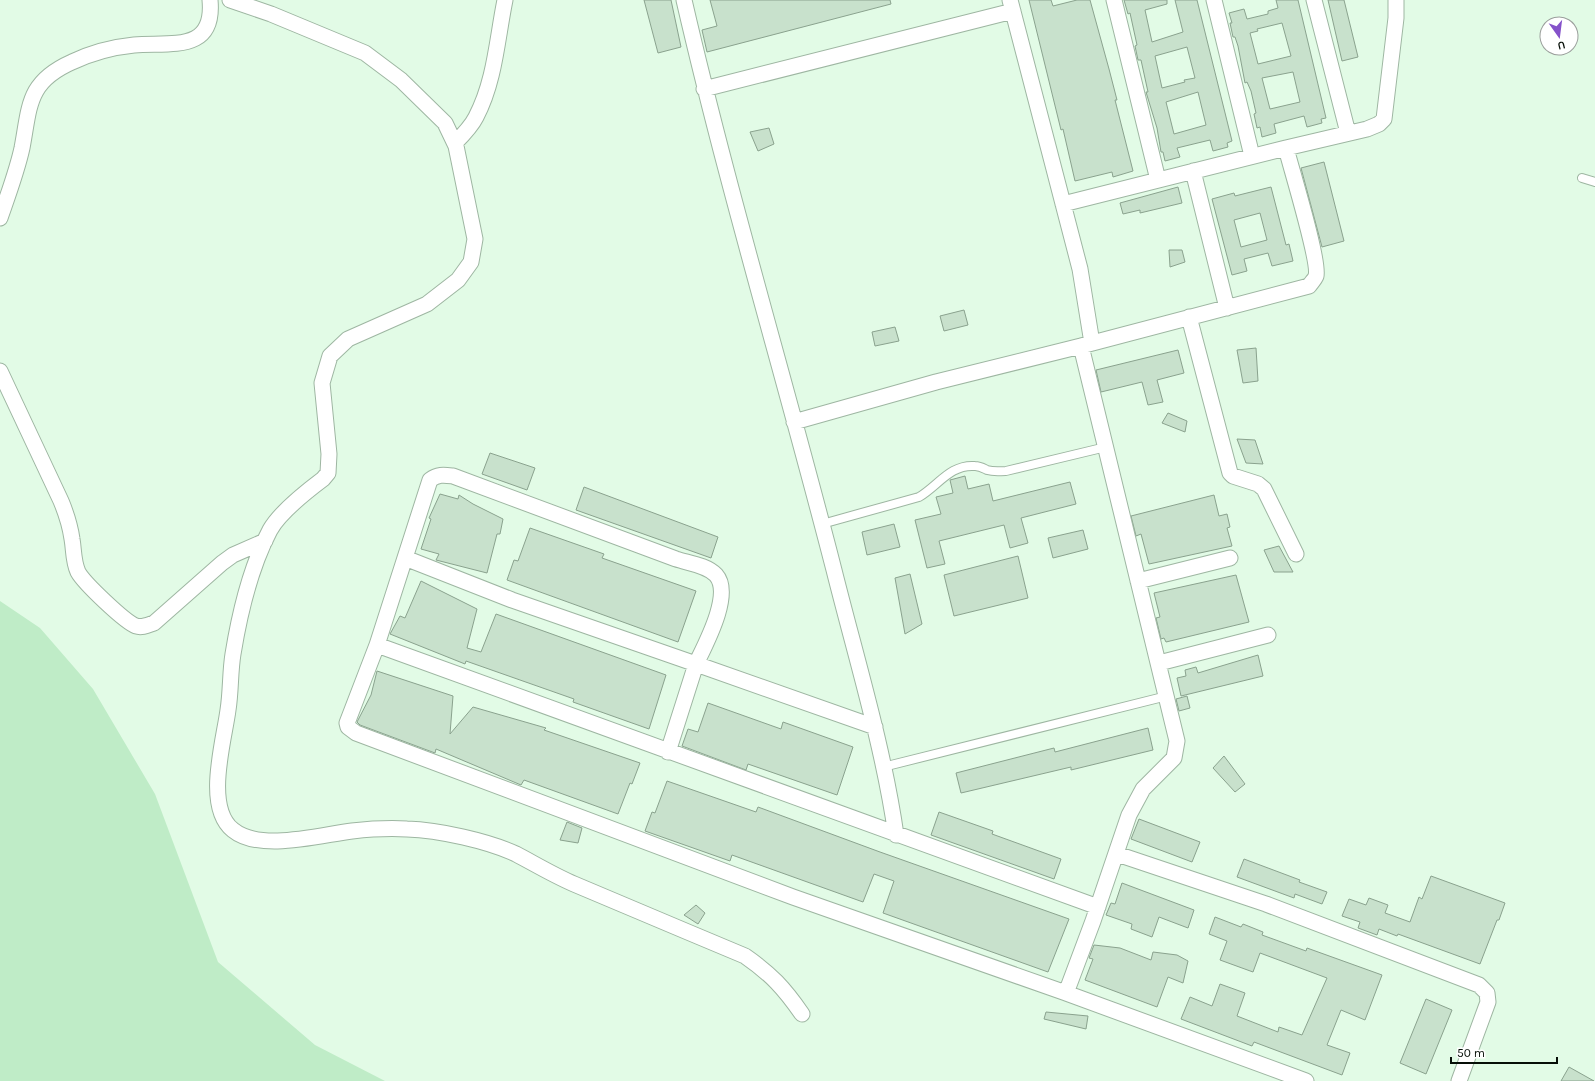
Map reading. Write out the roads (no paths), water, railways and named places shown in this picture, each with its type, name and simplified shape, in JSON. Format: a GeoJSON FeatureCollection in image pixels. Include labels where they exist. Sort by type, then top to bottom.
{"type":"FeatureCollection","features":[{"type":"Feature","properties":{"kind":"street"},"geometry":{"type":"LineString","coordinates":[[0,218],[22,148],[28,109],[37,89],[50,75],[72,62],[110,49],[133,45],[179,43],[198,38],[206,30],[210,21],[210,0]]}},
{"type":"Feature","properties":{"kind":"street"},"geometry":{"type":"LineString","coordinates":[[230,0],[271,14],[365,53],[401,80],[445,123],[455,143],[475,238],[471,262],[458,280],[427,304],[348,339],[330,356],[322,383],[329,454],[328,472],[324,479],[288,509],[272,526],[257,556],[247,588],[233,655],[229,709],[217,785],[219,802],[225,821],[234,831],[248,837],[274,842],[379,829],[409,829],[465,838],[514,854],[541,869],[574,884],[745,956],[770,974],[788,993],[802,1014]]}},
{"type":"Feature","properties":{"kind":"street"},"geometry":{"type":"LineString","coordinates":[[455,143],[470,127],[477,116],[495,61],[506,0]]}},
{"type":"Feature","properties":{"kind":"street"},"geometry":{"type":"LineString","coordinates":[[684,0],[704,89],[822,524],[875,727],[896,835]]}},
{"type":"Feature","properties":{"kind":"street"},"geometry":{"type":"LineString","coordinates":[[1114,0],[1158,180]]}},
{"type":"Feature","properties":{"kind":"street"},"geometry":{"type":"LineString","coordinates":[[1214,0],[1252,156]]}},
{"type":"Feature","properties":{"kind":"street"},"geometry":{"type":"LineString","coordinates":[[1314,0],[1348,133]]}},
{"type":"Feature","properties":{"kind":"street"},"geometry":{"type":"LineString","coordinates":[[1063,204],[1252,156],[1367,129],[1379,124],[1384,119],[1396,18],[1396,0]]}},
{"type":"Feature","properties":{"kind":"street"},"geometry":{"type":"LineString","coordinates":[[704,89],[1012,6],[1080,269],[1087,344],[1106,448],[1178,741],[1174,758],[1144,789],[1129,815],[1117,854],[1066,993]]}},
{"type":"Feature","properties":{"kind":"street"},"geometry":{"type":"LineString","coordinates":[[794,422],[936,382],[1190,318],[1309,286],[1316,276],[1313,249],[1286,148]]}},
{"type":"Feature","properties":{"kind":"street"},"geometry":{"type":"LineString","coordinates":[[1193,171],[1227,308]]}},
{"type":"Feature","properties":{"kind":"street"},"geometry":{"type":"LineString","coordinates":[[1190,318],[1230,473],[1233,476],[1258,484],[1264,489],[1296,554]]}},
{"type":"Feature","properties":{"kind":"street"},"geometry":{"type":"LineString","coordinates":[[0,371],[61,500],[69,522],[75,563],[78,572],[94,590],[131,623],[141,627],[154,623],[222,563],[233,555],[265,540]]}},
{"type":"Feature","properties":{"kind":"street"},"geometry":{"type":"LineString","coordinates":[[668,752],[696,664],[714,624],[722,591],[720,581],[710,570],[676,560],[453,476],[435,476],[430,480],[377,645],[348,718],[348,727],[356,733],[793,897],[1066,993],[1306,1081]]}},
{"type":"Feature","properties":{"kind":"street"},"geometry":{"type":"LineString","coordinates":[[405,558],[512,600],[875,727]]}},
{"type":"Feature","properties":{"kind":"street"},"geometry":{"type":"LineString","coordinates":[[1138,581],[1230,558]]}},
{"type":"Feature","properties":{"kind":"street"},"geometry":{"type":"LineString","coordinates":[[1159,663],[1268,635]]}},
{"type":"Feature","properties":{"kind":"street"},"geometry":{"type":"LineString","coordinates":[[377,645],[896,835],[1098,907]]}},
{"type":"Feature","properties":{"kind":"street"},"geometry":{"type":"LineString","coordinates":[[1117,854],[1266,904],[1479,985],[1487,993],[1488,1002],[1459,1081]]}},
{"type":"Feature","properties":{"kind":"lane"},"geometry":{"type":"LineString","coordinates":[[1582,178],[1595,182]]}},
{"type":"Feature","properties":{"kind":"lane"},"geometry":{"type":"LineString","coordinates":[[822,524],[919,497],[927,493],[949,472],[960,467],[975,466],[994,472],[1006,471],[1106,448]]}},
{"type":"Feature","properties":{"kind":"lane"},"geometry":{"type":"LineString","coordinates":[[883,767],[1166,696]]}}]}
